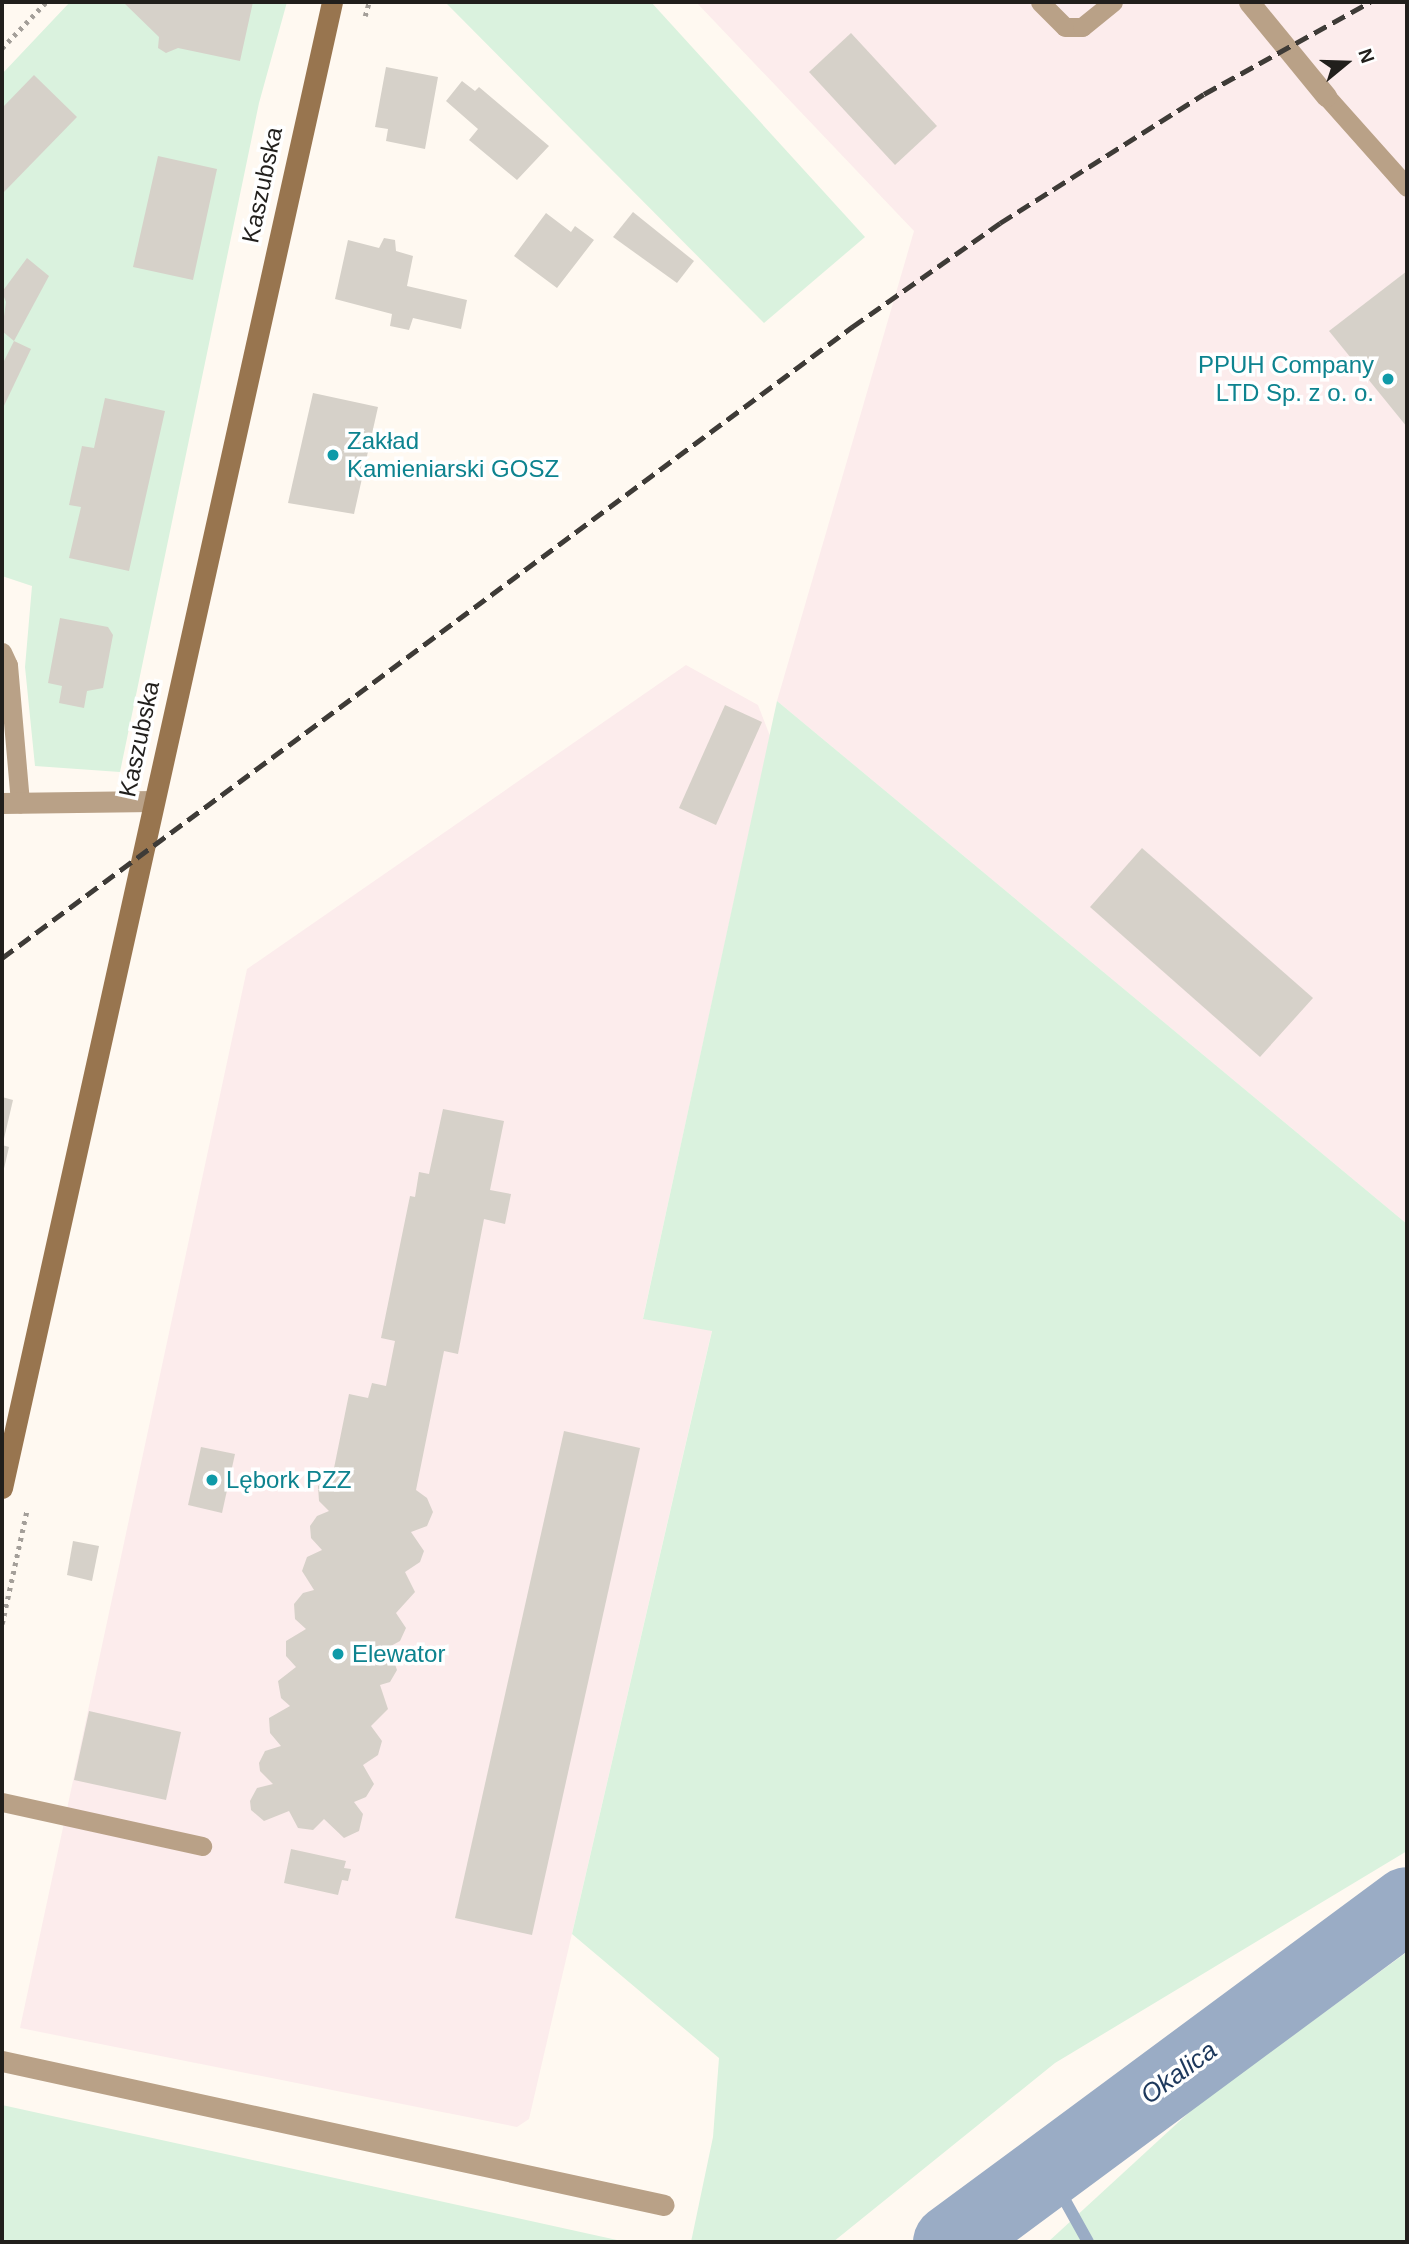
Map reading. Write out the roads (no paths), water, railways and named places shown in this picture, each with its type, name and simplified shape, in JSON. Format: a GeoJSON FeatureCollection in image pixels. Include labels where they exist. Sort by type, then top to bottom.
{"type":"FeatureCollection","features":[{"type":"Feature","properties":{"kind":"street","name":"Kaszubska"},"geometry":{"type":"LineString","coordinates":[[2,1488],[332,2]]}},
{"type":"Feature","properties":{"kind":"street"},"geometry":{"type":"LineString","coordinates":[[1250,2],[1326,96]]}},
{"type":"Feature","properties":{"kind":"street"},"geometry":{"type":"LineString","coordinates":[[11,803],[153,801]]}},
{"type":"Feature","properties":{"kind":"street"},"geometry":{"type":"LineString","coordinates":[[2,2061],[664,2205]]}},
{"type":"Feature","properties":{"kind":"lane"},"geometry":{"type":"LineString","coordinates":[[1040,2],[1065,27],[1082,27],[1113,2]]}},
{"type":"Feature","properties":{"kind":"lane"},"geometry":{"type":"LineString","coordinates":[[1326,96],[1407,187]]}},
{"type":"Feature","properties":{"kind":"lane"},"geometry":{"type":"LineString","coordinates":[[2,652],[8,665],[11,803]]}},
{"type":"Feature","properties":{"kind":"lane"},"geometry":{"type":"LineString","coordinates":[[2,1802],[202,1846]]}},
{"type":"Feature","properties":{"kind":"waterway","name":"Okalica"},"geometry":{"type":"LineString","coordinates":[[950,2242],[1407,1904]]}},
{"type":"Feature","properties":{"kind":"waterway"},"geometry":{"type":"LineString","coordinates":[[1048,2170],[1088,2242]]}},
{"type":"Feature","properties":{"kind":"railway"},"geometry":{"type":"LineString","coordinates":[[2,958],[852,327],[1000,223],[1204,94],[1370,2]]}},
{"type":"Feature","properties":{"kind":"place","name":"PPUH Company LTD Sp. z o. o."},"geometry":{"type":"Point","coordinates":[1388,379]}},
{"type":"Feature","properties":{"kind":"place","name":"Zakład Kamieniarski GOSZ"},"geometry":{"type":"Point","coordinates":[333,455]}},
{"type":"Feature","properties":{"kind":"place","name":"Lębork PZZ"},"geometry":{"type":"Point","coordinates":[212,1480]}},
{"type":"Feature","properties":{"kind":"place","name":"Elewator"},"geometry":{"type":"Point","coordinates":[338,1654]}}]}
